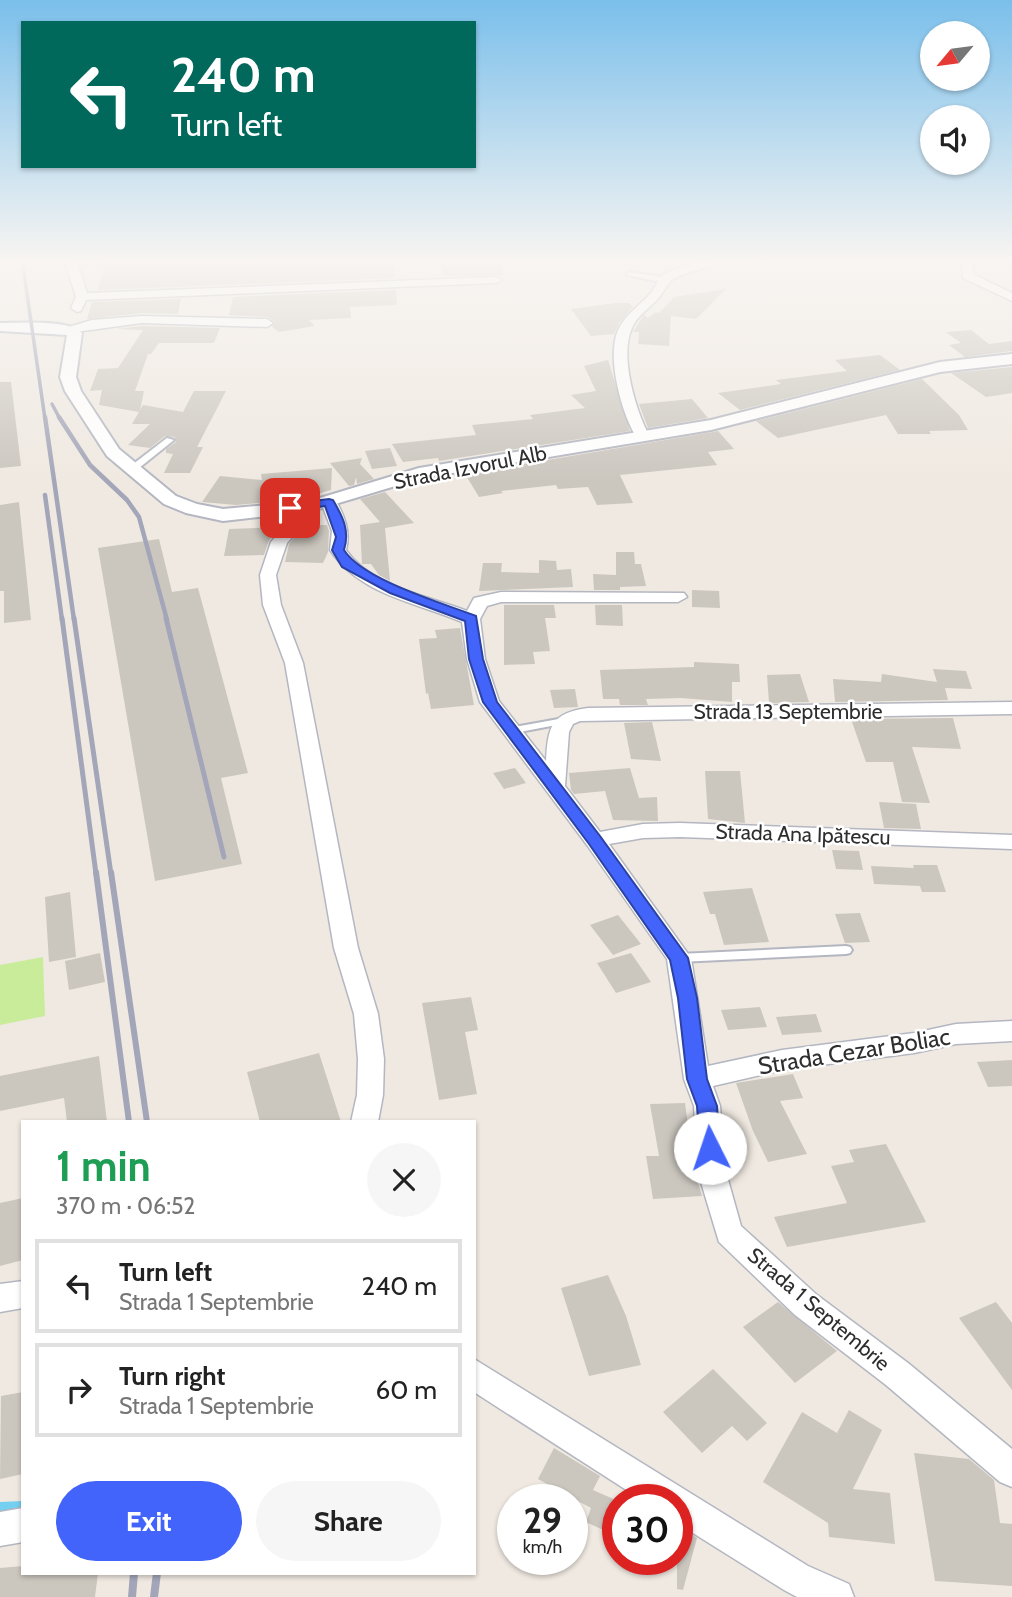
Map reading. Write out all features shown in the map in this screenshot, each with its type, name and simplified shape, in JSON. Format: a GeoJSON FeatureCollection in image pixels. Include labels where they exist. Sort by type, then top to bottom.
{"type":"FeatureCollection","features":[{"type":"Feature","properties":{"kind":"street"},"geometry":{"type":"LineString","coordinates":[[75,334],[68,377],[73,391],[113,452],[131,470],[170,500],[191,509],[223,515],[321,504],[338,521],[342,537],[338,550],[347,564],[395,590],[471,619],[480,602],[501,597],[678,597]]}},
{"type":"Feature","properties":{"kind":"street"},"geometry":{"type":"LineString","coordinates":[[623,334],[622,367],[635,421],[643,437]]}},
{"type":"Feature","properties":{"kind":"street","name":"Strada Izvorul Alb"},"geometry":{"type":"LineString","coordinates":[[364,1120],[370,1095],[371,1059],[366,1014],[346,948],[293,663],[272,605],[268,575],[279,541],[321,504],[419,473],[643,437],[749,416],[940,367],[1012,359]]}},
{"type":"Feature","properties":{"kind":"street","name":"Strada 1 Septembrie"},"geometry":{"type":"LineString","coordinates":[[471,619],[476,659],[490,702],[595,840],[679,958],[697,1079],[707,1106],[711,1169],[729,1233],[806,1305],[897,1374],[1012,1470]]}},
{"type":"Feature","properties":{"kind":"street","name":"Strada 13 Septembrie"},"geometry":{"type":"LineString","coordinates":[[564,721],[606,712],[846,712],[1012,708]]}},
{"type":"Feature","properties":{"kind":"street"},"geometry":{"type":"LineString","coordinates":[[554,787],[558,768],[557,735],[564,721]]}},
{"type":"Feature","properties":{"kind":"street","name":"Strada Ana Ipătescu"},"geometry":{"type":"LineString","coordinates":[[595,840],[643,831],[680,830],[1012,842]]}},
{"type":"Feature","properties":{"kind":"street","name":"Strada Cezar Boliac"},"geometry":{"type":"LineString","coordinates":[[697,1079],[782,1060],[889,1047],[956,1034],[1012,1031]]}},
{"type":"Feature","properties":{"kind":"street"},"geometry":{"type":"LineString","coordinates":[[0,1298],[21,1294]]}},
{"type":"Feature","properties":{"kind":"street"},"geometry":{"type":"LineString","coordinates":[[476,1375],[648,1484]]}},
{"type":"Feature","properties":{"kind":"street"},"geometry":{"type":"LineString","coordinates":[[693,1514],[793,1588],[836,1597]]}},
{"type":"Feature","properties":{"kind":"street"},"geometry":{"type":"LineString","coordinates":[[0,1530],[21,1525]]}},
{"type":"Feature","properties":{"kind":"lane"},"geometry":{"type":"LineString","coordinates":[[131,470],[170,440]]}},
{"type":"Feature","properties":{"kind":"lane","name":"Strada 13 Septembrie"},"geometry":{"type":"LineString","coordinates":[[509,730],[564,721]]}},
{"type":"Feature","properties":{"kind":"lane"},"geometry":{"type":"LineString","coordinates":[[679,958],[846,950]]}},
{"type":"Feature","properties":{"kind":"green space"},"geometry":{"type":"Polygon","coordinates":[[[43,957],[45,1016],[0,1025],[0,965],[43,957]]]}},
{"type":"Feature","properties":{"kind":"building"},"geometry":{"type":"Polygon","coordinates":[[[141,334],[218,334],[214,343],[159,343],[151,354],[148,354],[135,391],[144,391],[140,410],[143,405],[183,412],[194,391],[226,391],[197,447],[203,447],[190,473],[164,473],[173,454],[166,453],[166,449],[176,442],[175,437],[165,436],[150,448],[128,445],[150,424],[132,424],[139,412],[99,405],[102,390],[90,391],[98,369],[118,368],[141,334]]]}},
{"type":"Feature","properties":{"kind":"building"},"geometry":{"type":"Polygon","coordinates":[[[589,334],[614,334],[614,334],[591,336],[589,334]]]}},
{"type":"Feature","properties":{"kind":"building"},"geometry":{"type":"Polygon","coordinates":[[[639,334],[670,334],[669,346],[638,344],[639,334]]]}},
{"type":"Feature","properties":{"kind":"building"},"geometry":{"type":"Polygon","coordinates":[[[948,334],[976,334],[989,344],[1012,341],[1012,351],[965,357],[949,345],[961,343],[948,334]]]}},
{"type":"Feature","properties":{"kind":"building"},"geometry":{"type":"Polygon","coordinates":[[[880,355],[900,370],[740,410],[718,393],[781,384],[776,380],[847,371],[835,360],[880,355]]]}},
{"type":"Feature","properties":{"kind":"building"},"geometry":{"type":"Polygon","coordinates":[[[608,360],[630,431],[439,461],[438,458],[403,462],[392,444],[476,435],[472,425],[533,419],[530,415],[585,408],[571,395],[596,391],[584,366],[608,360]]]}},
{"type":"Feature","properties":{"kind":"building"},"geometry":{"type":"Polygon","coordinates":[[[1012,367],[1012,393],[986,397],[951,373],[1012,367]]]}},
{"type":"Feature","properties":{"kind":"building"},"geometry":{"type":"Polygon","coordinates":[[[922,379],[959,415],[968,430],[898,434],[886,415],[778,438],[756,421],[922,379]]]}},
{"type":"Feature","properties":{"kind":"building"},"geometry":{"type":"Polygon","coordinates":[[[0,382],[11,382],[21,466],[0,468],[0,382]]]}},
{"type":"Feature","properties":{"kind":"building"},"geometry":{"type":"Polygon","coordinates":[[[692,399],[708,418],[648,428],[639,404],[692,399]]]}},
{"type":"Feature","properties":{"kind":"building"},"geometry":{"type":"Polygon","coordinates":[[[718,431],[734,449],[708,452],[717,465],[620,475],[633,503],[597,505],[588,487],[558,489],[556,485],[501,491],[503,493],[479,497],[465,474],[718,431]]]}},
{"type":"Feature","properties":{"kind":"building"},"geometry":{"type":"Polygon","coordinates":[[[390,448],[397,466],[372,469],[365,451],[390,448]]]}},
{"type":"Feature","properties":{"kind":"building"},"geometry":{"type":"Polygon","coordinates":[[[362,458],[360,464],[374,479],[357,484],[356,477],[354,485],[349,486],[330,463],[362,458]]]}},
{"type":"Feature","properties":{"kind":"building"},"geometry":{"type":"Polygon","coordinates":[[[332,468],[331,490],[300,499],[236,505],[202,502],[220,476],[262,480],[261,474],[332,468]]]}},
{"type":"Feature","properties":{"kind":"building"},"geometry":{"type":"Polygon","coordinates":[[[385,492],[414,523],[385,528],[390,581],[379,575],[371,564],[362,564],[360,525],[380,522],[360,499],[385,492]]]}},
{"type":"Feature","properties":{"kind":"building"},"geometry":{"type":"Polygon","coordinates":[[[19,502],[31,620],[4,623],[4,591],[0,591],[0,505],[19,502]]]}},
{"type":"Feature","properties":{"kind":"building"},"geometry":{"type":"Polygon","coordinates":[[[306,525],[327,525],[328,552],[323,563],[285,562],[289,544],[306,525]]]}},
{"type":"Feature","properties":{"kind":"building"},"geometry":{"type":"Polygon","coordinates":[[[281,527],[269,540],[264,555],[224,556],[229,529],[281,527]]]}},
{"type":"Feature","properties":{"kind":"building"},"geometry":{"type":"Polygon","coordinates":[[[159,539],[172,592],[198,588],[248,773],[221,778],[242,864],[155,881],[98,548],[159,539]]]}},
{"type":"Feature","properties":{"kind":"building"},"geometry":{"type":"Polygon","coordinates":[[[616,552],[634,552],[635,564],[641,564],[646,586],[594,590],[593,574],[616,575],[616,552]]]}},
{"type":"Feature","properties":{"kind":"building"},"geometry":{"type":"Polygon","coordinates":[[[539,560],[556,561],[557,570],[571,569],[573,587],[479,591],[483,563],[502,563],[501,572],[539,573],[539,560]]]}},
{"type":"Feature","properties":{"kind":"building"},"geometry":{"type":"Polygon","coordinates":[[[692,590],[719,591],[720,608],[692,607],[692,590]]]}},
{"type":"Feature","properties":{"kind":"building"},"geometry":{"type":"Polygon","coordinates":[[[504,605],[554,605],[556,618],[545,618],[550,651],[533,652],[535,664],[504,665],[504,605]]]}},
{"type":"Feature","properties":{"kind":"building"},"geometry":{"type":"Polygon","coordinates":[[[595,605],[622,605],[623,626],[596,625],[595,605]]]}},
{"type":"Feature","properties":{"kind":"building"},"geometry":{"type":"Polygon","coordinates":[[[460,628],[474,705],[431,709],[428,693],[426,694],[419,639],[437,638],[435,630],[460,628]]]}},
{"type":"Feature","properties":{"kind":"building"},"geometry":{"type":"Polygon","coordinates":[[[694,662],[739,664],[740,682],[732,682],[732,702],[681,698],[646,699],[648,705],[620,705],[619,699],[603,699],[600,670],[694,667],[694,662]]]}},
{"type":"Feature","properties":{"kind":"building"},"geometry":{"type":"Polygon","coordinates":[[[933,669],[966,671],[972,689],[945,688],[948,700],[835,702],[833,679],[881,682],[882,674],[937,682],[933,669]]]}},
{"type":"Feature","properties":{"kind":"building"},"geometry":{"type":"Polygon","coordinates":[[[800,674],[809,702],[769,703],[767,675],[800,674]]]}},
{"type":"Feature","properties":{"kind":"building"},"geometry":{"type":"Polygon","coordinates":[[[575,689],[578,707],[554,708],[550,690],[575,689]]]}},
{"type":"Feature","properties":{"kind":"building"},"geometry":{"type":"Polygon","coordinates":[[[953,718],[961,749],[912,747],[930,803],[902,802],[893,762],[866,762],[851,719],[953,718]]]}},
{"type":"Feature","properties":{"kind":"building"},"geometry":{"type":"Polygon","coordinates":[[[652,722],[661,761],[631,759],[624,723],[652,722]]]}},
{"type":"Feature","properties":{"kind":"building"},"geometry":{"type":"Polygon","coordinates":[[[515,768],[526,783],[504,789],[493,773],[515,768]]]}},
{"type":"Feature","properties":{"kind":"building"},"geometry":{"type":"Polygon","coordinates":[[[630,768],[639,798],[657,797],[658,821],[613,820],[605,791],[574,794],[571,790],[569,773],[630,768]]]}},
{"type":"Feature","properties":{"kind":"building"},"geometry":{"type":"Polygon","coordinates":[[[705,771],[740,771],[745,823],[708,819],[705,771]]]}},
{"type":"Feature","properties":{"kind":"building"},"geometry":{"type":"Polygon","coordinates":[[[879,802],[916,804],[921,829],[884,828],[879,802]]]}},
{"type":"Feature","properties":{"kind":"building"},"geometry":{"type":"Polygon","coordinates":[[[832,850],[859,851],[863,870],[836,869],[832,850]]]}},
{"type":"Feature","properties":{"kind":"building"},"geometry":{"type":"Polygon","coordinates":[[[913,865],[937,865],[946,892],[922,892],[920,886],[874,884],[871,866],[914,868],[913,865]]]}},
{"type":"Feature","properties":{"kind":"building"},"geometry":{"type":"Polygon","coordinates":[[[752,888],[769,942],[724,945],[715,914],[710,914],[703,892],[752,888]]]}},
{"type":"Feature","properties":{"kind":"building"},"geometry":{"type":"Polygon","coordinates":[[[70,892],[76,957],[49,962],[45,897],[70,892]]]}},
{"type":"Feature","properties":{"kind":"building"},"geometry":{"type":"Polygon","coordinates":[[[860,913],[870,942],[845,943],[835,914],[860,913]]]}},
{"type":"Feature","properties":{"kind":"building"},"geometry":{"type":"Polygon","coordinates":[[[618,915],[641,944],[613,955],[590,925],[618,915]]]}},
{"type":"Feature","properties":{"kind":"building"},"geometry":{"type":"Polygon","coordinates":[[[100,953],[105,982],[69,990],[65,961],[100,953]]]}},
{"type":"Feature","properties":{"kind":"building"},"geometry":{"type":"Polygon","coordinates":[[[631,953],[651,982],[616,993],[597,963],[631,953]]]}},
{"type":"Feature","properties":{"kind":"building"},"geometry":{"type":"Polygon","coordinates":[[[471,997],[478,1030],[465,1032],[477,1094],[439,1100],[422,1003],[471,997]]]}},
{"type":"Feature","properties":{"kind":"building"},"geometry":{"type":"Polygon","coordinates":[[[760,1007],[767,1027],[728,1030],[721,1010],[760,1007]]]}},
{"type":"Feature","properties":{"kind":"building"},"geometry":{"type":"Polygon","coordinates":[[[816,1014],[822,1032],[782,1035],[776,1017],[816,1014]]]}},
{"type":"Feature","properties":{"kind":"building"},"geometry":{"type":"Polygon","coordinates":[[[319,1053],[340,1120],[259,1120],[247,1072],[319,1053]]]}},
{"type":"Feature","properties":{"kind":"building"},"geometry":{"type":"Polygon","coordinates":[[[99,1056],[107,1120],[67,1120],[64,1098],[0,1111],[0,1076],[99,1056]]]}},
{"type":"Feature","properties":{"kind":"building"},"geometry":{"type":"Polygon","coordinates":[[[1012,1060],[1012,1086],[988,1087],[977,1062],[1012,1060]]]}},
{"type":"Feature","properties":{"kind":"building"},"geometry":{"type":"Polygon","coordinates":[[[793,1074],[803,1098],[780,1101],[807,1154],[768,1162],[753,1131],[736,1083],[793,1074]]]}},
{"type":"Feature","properties":{"kind":"building"},"geometry":{"type":"Polygon","coordinates":[[[685,1103],[694,1170],[702,1196],[653,1199],[646,1156],[659,1156],[650,1104],[685,1103]]]}},
{"type":"Feature","properties":{"kind":"building"},"geometry":{"type":"Polygon","coordinates":[[[886,1144],[926,1222],[787,1247],[774,1217],[847,1203],[831,1166],[854,1162],[849,1150],[886,1144]]]}},
{"type":"Feature","properties":{"kind":"building"},"geometry":{"type":"Polygon","coordinates":[[[21,1198],[21,1261],[0,1266],[0,1203],[21,1198]]]}},
{"type":"Feature","properties":{"kind":"building"},"geometry":{"type":"Polygon","coordinates":[[[608,1275],[626,1316],[641,1365],[589,1376],[561,1288],[608,1275]]]}},
{"type":"Feature","properties":{"kind":"building"},"geometry":{"type":"Polygon","coordinates":[[[778,1302],[837,1351],[795,1383],[743,1327],[778,1302]]]}},
{"type":"Feature","properties":{"kind":"building"},"geometry":{"type":"Polygon","coordinates":[[[996,1302],[1012,1323],[1012,1390],[959,1318],[996,1302]]]}},
{"type":"Feature","properties":{"kind":"building"},"geometry":{"type":"Polygon","coordinates":[[[713,1369],[767,1423],[747,1441],[732,1426],[702,1453],[663,1412],[713,1369]]]}},
{"type":"Feature","properties":{"kind":"building"},"geometry":{"type":"Polygon","coordinates":[[[21,1392],[21,1474],[0,1479],[1,1396],[21,1392]]]}},
{"type":"Feature","properties":{"kind":"building"},"geometry":{"type":"Polygon","coordinates":[[[849,1410],[882,1430],[853,1489],[890,1493],[895,1544],[829,1537],[828,1523],[763,1482],[802,1412],[837,1433],[849,1410]]]}},
{"type":"Feature","properties":{"kind":"building"},"geometry":{"type":"Polygon","coordinates":[[[554,1448],[600,1476],[593,1490],[602,1494],[602,1530],[588,1523],[591,1508],[588,1506],[588,1484],[547,1484],[538,1479],[554,1448]]]}},
{"type":"Feature","properties":{"kind":"building"},"geometry":{"type":"Polygon","coordinates":[[[914,1453],[969,1459],[994,1480],[1000,1523],[1012,1524],[1012,1586],[935,1581],[914,1453]]]}},
{"type":"Feature","properties":{"kind":"building"},"geometry":{"type":"Polygon","coordinates":[[[693,1536],[697,1538],[693,1553],[693,1536]]]}},
{"type":"Feature","properties":{"kind":"building"},"geometry":{"type":"Polygon","coordinates":[[[21,1566],[21,1575],[98,1575],[95,1597],[0,1597],[0,1568],[21,1566]]]}},
{"type":"Feature","properties":{"kind":"building"},"geometry":{"type":"Polygon","coordinates":[[[677,1575],[687,1575],[683,1590],[677,1589],[677,1575]]]}},
{"type":"Feature","properties":{"kind":"waterway"},"geometry":{"type":"LineString","coordinates":[[0,1507],[21,1506]]}},
{"type":"Feature","properties":{"kind":"railway"},"geometry":{"type":"LineString","coordinates":[[33,334],[45,419]]}},
{"type":"Feature","properties":{"kind":"railway"},"geometry":{"type":"LineString","coordinates":[[52,404],[60,419]]}},
{"type":"Feature","properties":{"kind":"railway"},"geometry":{"type":"LineString","coordinates":[[45,417],[74,620]]}},
{"type":"Feature","properties":{"kind":"railway"},"geometry":{"type":"LineString","coordinates":[[59,417],[90,465],[127,500],[139,517],[167,620]]}},
{"type":"Feature","properties":{"kind":"railway"},"geometry":{"type":"LineString","coordinates":[[45,495],[62,620]]}},
{"type":"Feature","properties":{"kind":"railway"},"geometry":{"type":"LineString","coordinates":[[62,618],[96,874]]}},
{"type":"Feature","properties":{"kind":"railway"},"geometry":{"type":"LineString","coordinates":[[74,618],[111,874]]}},
{"type":"Feature","properties":{"kind":"railway"},"geometry":{"type":"LineString","coordinates":[[166,618],[224,857]]}},
{"type":"Feature","properties":{"kind":"railway"},"geometry":{"type":"LineString","coordinates":[[96,872],[129,1120]]}},
{"type":"Feature","properties":{"kind":"railway"},"geometry":{"type":"LineString","coordinates":[[111,872],[147,1120]]}},
{"type":"Feature","properties":{"kind":"railway"},"geometry":{"type":"LineString","coordinates":[[132,1597],[134,1575]]}},
{"type":"Feature","properties":{"kind":"railway"},"geometry":{"type":"LineString","coordinates":[[154,1597],[157,1575]]}},
{"type":"Feature","properties":{"kind":"route"},"geometry":{"type":"LineString","coordinates":[[290,508],[329,502],[342,537],[338,550],[347,564],[360,574],[473,622],[481,680],[502,722],[595,840],[679,958],[692,1031],[697,1079],[707,1106],[710,1148]]}}]}
